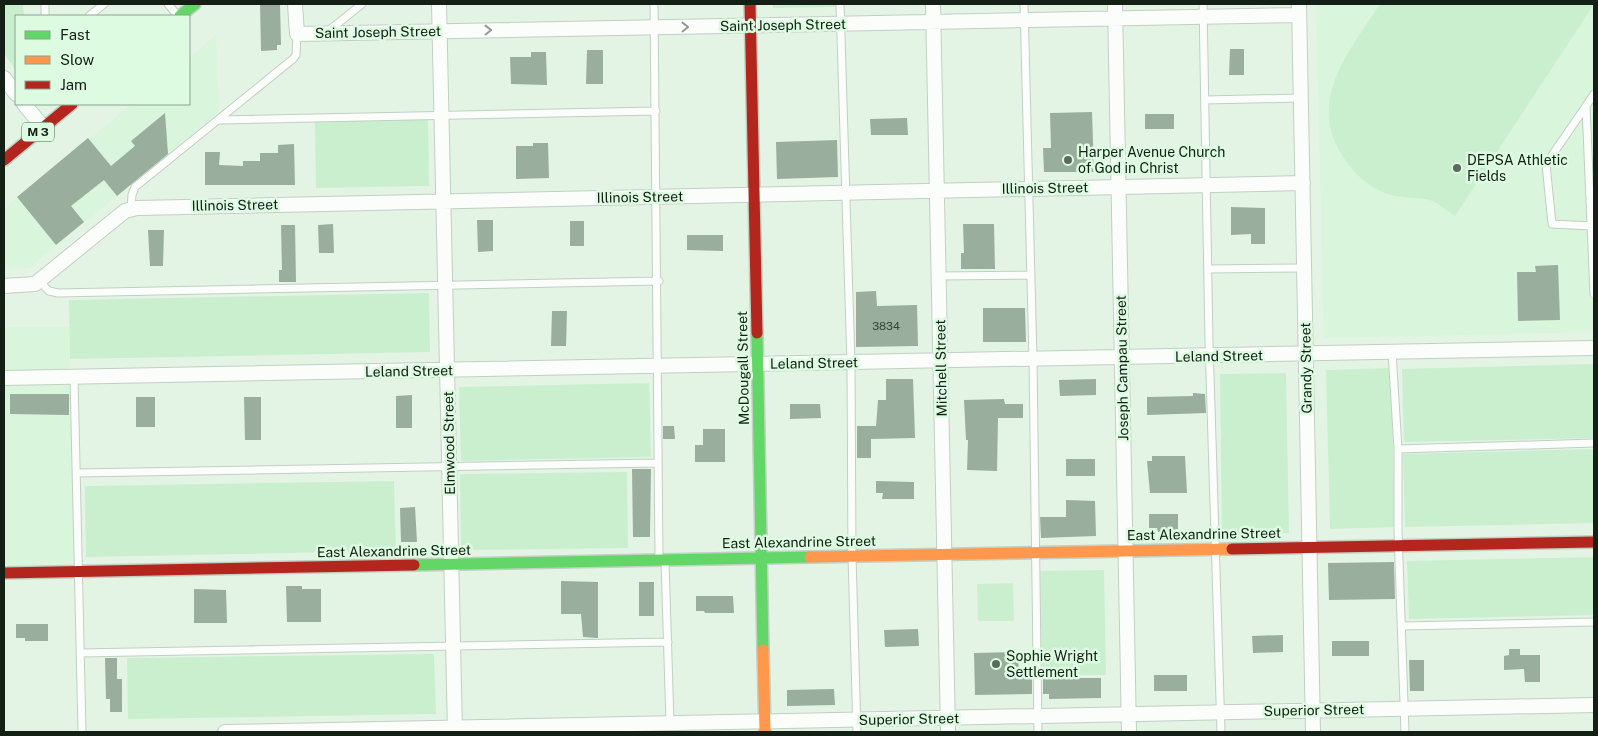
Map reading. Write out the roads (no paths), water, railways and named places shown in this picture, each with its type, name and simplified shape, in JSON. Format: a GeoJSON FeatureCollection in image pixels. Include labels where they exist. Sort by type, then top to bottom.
{"type":"FeatureCollection","features":[{"type":"Feature","properties":{"kind":"street"},"geometry":{"type":"LineString","coordinates":[[180,15],[195,4]]}},
{"type":"Feature","properties":{"kind":"street","name":"Saint Joseph Street"},"geometry":{"type":"LineString","coordinates":[[295,4],[297,34],[1024,20],[1115,11],[1299,9]]}},
{"type":"Feature","properties":{"kind":"street","name":"Elmwood Street"},"geometry":{"type":"LineString","coordinates":[[439,4],[455,730]]}},
{"type":"Feature","properties":{"kind":"street","name":"McDougall Street"},"geometry":{"type":"LineString","coordinates":[[750,4],[765,727]]}},
{"type":"Feature","properties":{"kind":"street","name":"Mitchell Street"},"geometry":{"type":"LineString","coordinates":[[934,4],[948,732]]}},
{"type":"Feature","properties":{"kind":"street","name":"Grandy Street"},"geometry":{"type":"LineString","coordinates":[[1299,9],[1313,732]]}},
{"type":"Feature","properties":{"kind":"street","name":"Joseph Campau Street"},"geometry":{"type":"LineString","coordinates":[[1115,11],[1129,732]]}},
{"type":"Feature","properties":{"kind":"street"},"geometry":{"type":"LineString","coordinates":[[4,78],[15,93]]}},
{"type":"Feature","properties":{"kind":"street"},"geometry":{"type":"LineString","coordinates":[[25,105],[43,127]]}},
{"type":"Feature","properties":{"kind":"street","name":"M 3"},"geometry":{"type":"LineString","coordinates":[[4,160],[71,105]]}},
{"type":"Feature","properties":{"kind":"street","name":"Illinois Street"},"geometry":{"type":"LineString","coordinates":[[130,209],[1303,184]]}},
{"type":"Feature","properties":{"kind":"street"},"geometry":{"type":"LineString","coordinates":[[4,286],[24,286],[39,280],[130,209]]}},
{"type":"Feature","properties":{"kind":"street","name":"Leland Street"},"geometry":{"type":"LineString","coordinates":[[4,378],[1594,348]]}},
{"type":"Feature","properties":{"kind":"street","name":"East Alexandrine Street"},"geometry":{"type":"LineString","coordinates":[[4,573],[1594,542]]}},
{"type":"Feature","properties":{"kind":"street","name":"Superior Street"},"geometry":{"type":"LineString","coordinates":[[224,732],[665,726],[856,726],[948,718],[1594,705]]}},
{"type":"Feature","properties":{"kind":"lane"},"geometry":{"type":"LineString","coordinates":[[90,15],[104,4]]}},
{"type":"Feature","properties":{"kind":"lane"},"geometry":{"type":"LineString","coordinates":[[168,4],[178,15]]}},
{"type":"Feature","properties":{"kind":"lane"},"geometry":{"type":"LineString","coordinates":[[325,34],[362,4]]}},
{"type":"Feature","properties":{"kind":"lane"},"geometry":{"type":"LineString","coordinates":[[654,4],[658,281],[657,463],[668,642],[665,726]]}},
{"type":"Feature","properties":{"kind":"lane"},"geometry":{"type":"LineString","coordinates":[[840,4],[851,363],[852,556],[856,726]]}},
{"type":"Feature","properties":{"kind":"lane"},"geometry":{"type":"LineString","coordinates":[[1024,4],[1033,359],[1034,553],[1038,732]]}},
{"type":"Feature","properties":{"kind":"lane"},"geometry":{"type":"LineString","coordinates":[[1203,10],[1210,356],[1221,732]]}},
{"type":"Feature","properties":{"kind":"lane"},"geometry":{"type":"LineString","coordinates":[[130,209],[135,187],[293,59],[296,55],[297,34]]}},
{"type":"Feature","properties":{"kind":"lane"},"geometry":{"type":"LineString","coordinates":[[1591,226],[1552,224],[1546,164],[1594,94]]}},
{"type":"Feature","properties":{"kind":"lane"},"geometry":{"type":"LineString","coordinates":[[1204,100],[1301,98]]}},
{"type":"Feature","properties":{"kind":"lane"},"geometry":{"type":"LineString","coordinates":[[1586,106],[1594,294]]}},
{"type":"Feature","properties":{"kind":"lane"},"geometry":{"type":"LineString","coordinates":[[220,120],[656,111]]}},
{"type":"Feature","properties":{"kind":"lane"},"geometry":{"type":"LineString","coordinates":[[1208,268],[1305,268]]}},
{"type":"Feature","properties":{"kind":"lane"},"geometry":{"type":"LineString","coordinates":[[939,276],[1031,275]]}},
{"type":"Feature","properties":{"kind":"lane"},"geometry":{"type":"LineString","coordinates":[[39,280],[49,291],[58,294],[446,284],[658,281]]}},
{"type":"Feature","properties":{"kind":"lane"},"geometry":{"type":"LineString","coordinates":[[1392,352],[1398,448],[1398,546],[1405,732]]}},
{"type":"Feature","properties":{"kind":"lane"},"geometry":{"type":"LineString","coordinates":[[74,377],[82,732]]}},
{"type":"Feature","properties":{"kind":"lane"},"geometry":{"type":"LineString","coordinates":[[1398,448],[1594,443]]}},
{"type":"Feature","properties":{"kind":"lane"},"geometry":{"type":"LineString","coordinates":[[76,473],[657,463]]}},
{"type":"Feature","properties":{"kind":"lane"},"geometry":{"type":"LineString","coordinates":[[1402,626],[1594,622]]}},
{"type":"Feature","properties":{"kind":"lane"},"geometry":{"type":"LineString","coordinates":[[80,653],[668,642]]}},
{"type":"Feature","properties":{"kind":"place","name":"Harper Avenue Church of God in Christ"},"geometry":{"type":"Point","coordinates":[1068,160]}},
{"type":"Feature","properties":{"kind":"place","name":"DEPSA Athletic Fields"},"geometry":{"type":"Point","coordinates":[1457,168]}},
{"type":"Feature","properties":{"kind":"place","name":"Sophie Wright Settlement"},"geometry":{"type":"Point","coordinates":[996,664]}}]}
